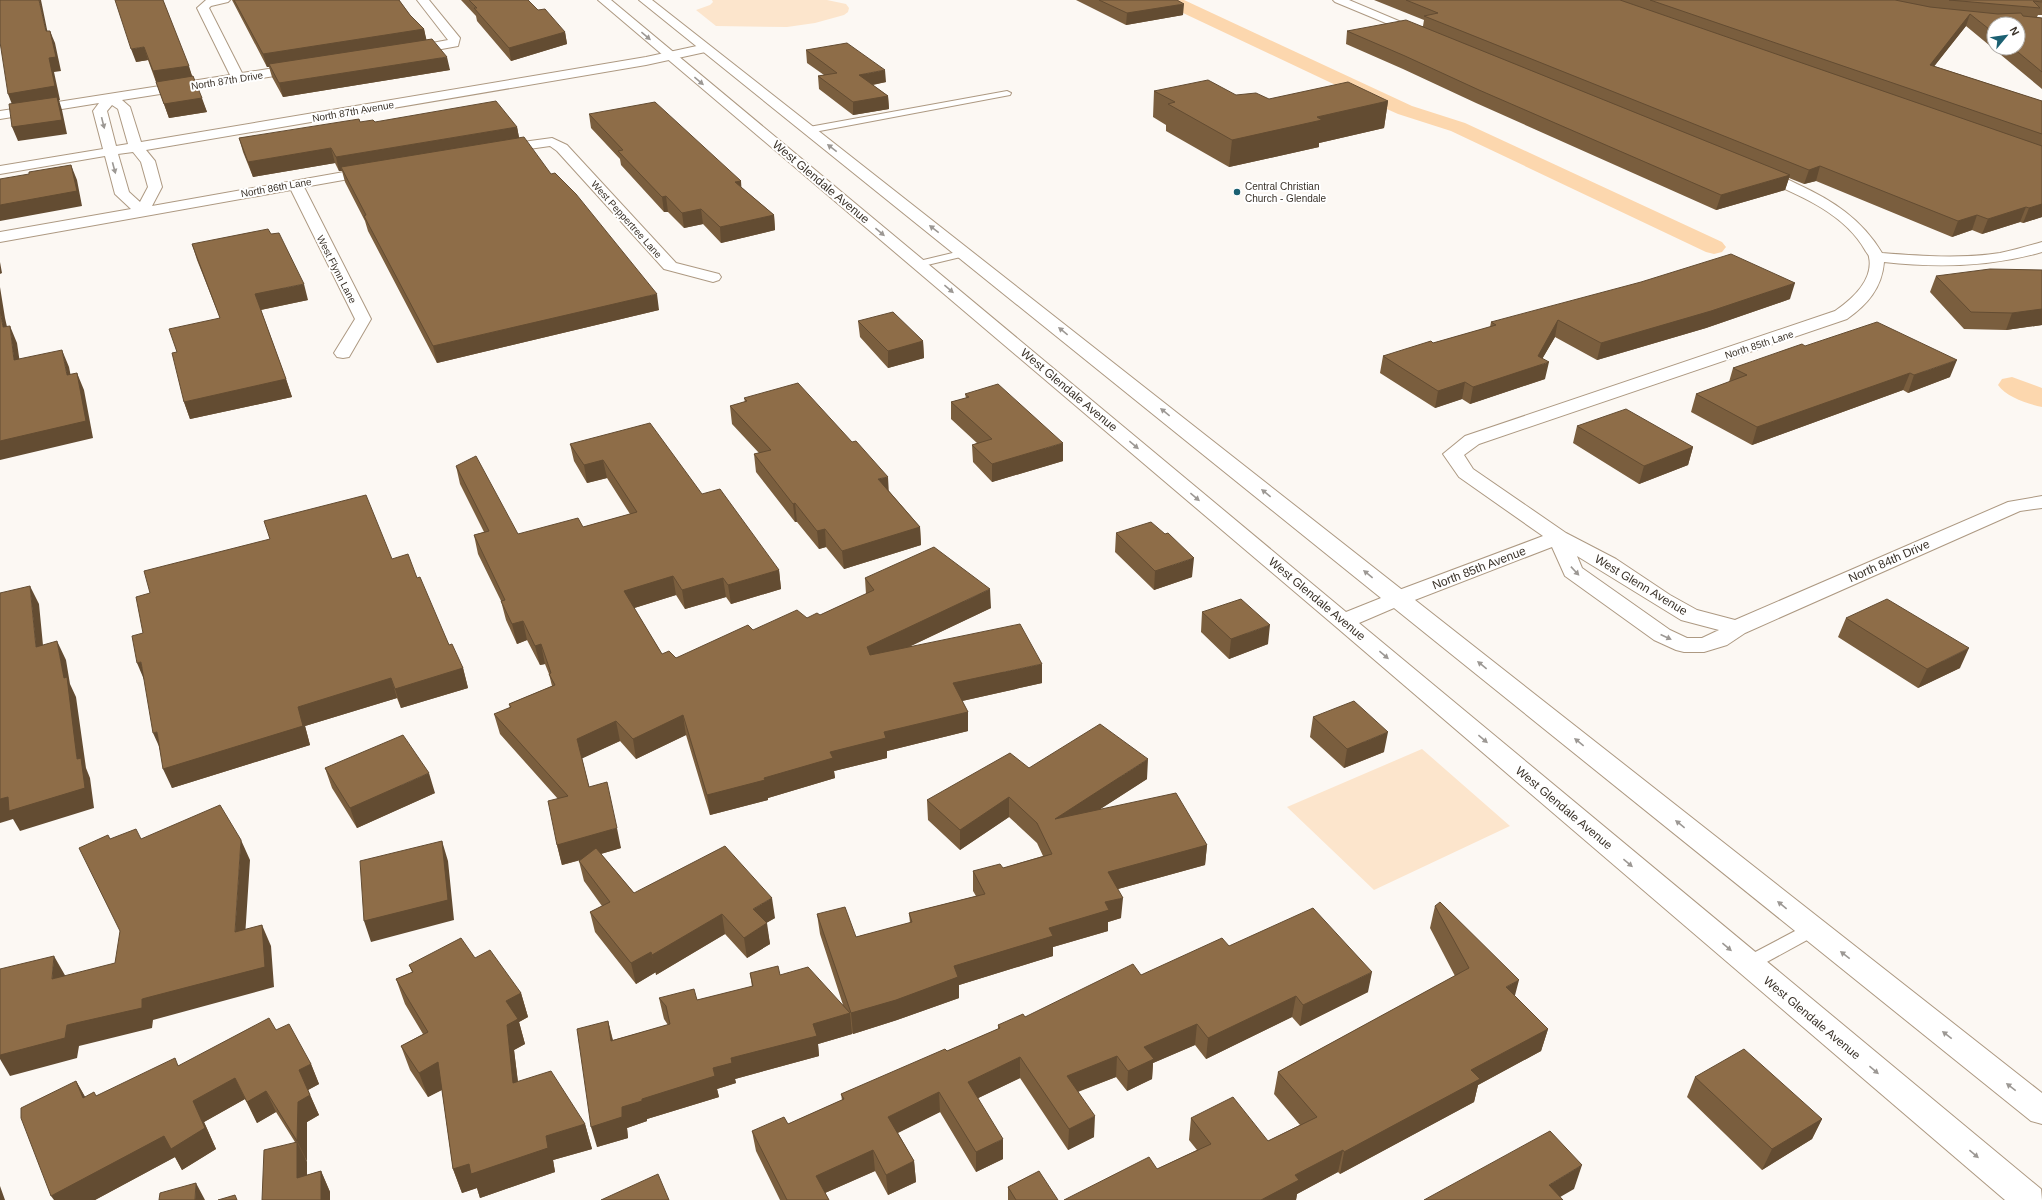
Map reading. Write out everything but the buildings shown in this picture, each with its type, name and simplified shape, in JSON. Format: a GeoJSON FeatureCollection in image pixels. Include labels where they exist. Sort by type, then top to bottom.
{"type":"FeatureCollection","features":[{"type":"Feature","properties":{"kind":"street"},"geometry":{"type":"LineString","coordinates":[[224,0],[207,3],[203,8],[238,78]]}},
{"type":"Feature","properties":{"kind":"street"},"geometry":{"type":"LineString","coordinates":[[394,53],[454,43],[454,38],[423,0]]}},
{"type":"Feature","properties":{"kind":"street","name":"West Glendale Avenue"},"geometry":{"type":"LineString","coordinates":[[604,0],[2029,1200]]}},
{"type":"Feature","properties":{"kind":"street"},"geometry":{"type":"LineString","coordinates":[[645,0],[1399,598],[2042,1111]]}},
{"type":"Feature","properties":{"kind":"street"},"geometry":{"type":"LineString","coordinates":[[1338,0],[1435,40]]}},
{"type":"Feature","properties":{"kind":"street","name":"North 87th Avenue"},"geometry":{"type":"LineString","coordinates":[[0,170],[669,56],[706,48]]}},
{"type":"Feature","properties":{"kind":"street","name":"North 87th Drive"},"geometry":{"type":"LineString","coordinates":[[0,115],[316,66]]}},
{"type":"Feature","properties":{"kind":"street"},"geometry":{"type":"LineString","coordinates":[[136,147],[124,107],[110,98],[100,110],[110,152],[136,182],[155,187],[142,211],[122,194],[136,182],[148,161],[136,147]]}},
{"type":"Feature","properties":{"kind":"street","name":"West Peppertree Lane"},"geometry":{"type":"LineString","coordinates":[[487,151],[552,142],[562,148],[670,266],[713,277]]}},
{"type":"Feature","properties":{"kind":"street"},"geometry":{"type":"LineString","coordinates":[[1745,167],[1797,188],[1833,209],[1864,236],[1876,257],[1937,263],[1990,261],[2021,254],[2042,247]]}},
{"type":"Feature","properties":{"kind":"street","name":"North 86th Lane"},"geometry":{"type":"LineString","coordinates":[[0,237],[387,168]]}},
{"type":"Feature","properties":{"kind":"street","name":"West Flynn Lane"},"geometry":{"type":"LineString","coordinates":[[295,184],[363,319],[343,353]]}},
{"type":"Feature","properties":{"kind":"street","name":"North 85th Lane"},"geometry":{"type":"LineString","coordinates":[[1453,454],[1472,440],[1841,316],[1854,306],[1869,290],[1876,270],[1876,257]]}},
{"type":"Feature","properties":{"kind":"street","name":"West Glenn Avenue"},"geometry":{"type":"LineString","coordinates":[[1453,454],[1466,473],[1559,537],[1608,564],[1662,600],[1689,615],[1737,628]]}},
{"type":"Feature","properties":{"kind":"street","name":"North 84th Drive"},"geometry":{"type":"LineString","coordinates":[[1737,628],[2015,506],[2042,502]]}},
{"type":"Feature","properties":{"kind":"street","name":"North 85th Avenue"},"geometry":{"type":"LineString","coordinates":[[1343,621],[1559,537]]}},
{"type":"Feature","properties":{"kind":"street","name":"West Glenn Avenue"},"geometry":{"type":"LineString","coordinates":[[1559,537],[1572,571],[1662,636],[1684,644],[1704,645],[1720,640],[1737,628]]}},
{"type":"Feature","properties":{"kind":"street"},"geometry":{"type":"LineString","coordinates":[[1633,615],[1662,600]]}},
{"type":"Feature","properties":{"kind":"lane"},"geometry":{"type":"LineString","coordinates":[[809,130],[1007,93]]}},
{"type":"Feature","properties":{"kind":"lane"},"geometry":{"type":"LineString","coordinates":[[919,264],[965,253]]}},
{"type":"Feature","properties":{"kind":"lane"},"geometry":{"type":"LineString","coordinates":[[1748,964],[1812,929]]}},
{"type":"Feature","properties":{"kind":"shaded area"},"geometry":{"type":"Polygon","coordinates":[[[712,0],[827,0],[846,4],[849,8],[848,12],[844,15],[815,23],[787,27],[716,26],[696,10],[710,5],[713,2],[712,0]]]}},
{"type":"Feature","properties":{"kind":"shaded area"},"geometry":{"type":"Polygon","coordinates":[[[1422,749],[1510,826],[1374,890],[1287,807],[1422,749]]]}},
{"type":"Feature","properties":{"kind":"waterway"},"geometry":{"type":"LineString","coordinates":[[1170,0],[1405,110],[1458,127],[1714,247]]}},
{"type":"Feature","properties":{"kind":"waterway"},"geometry":{"type":"LineString","coordinates":[[2012,385],[2042,399]]}},
{"type":"Feature","properties":{"kind":"place","name":"Central Christian Church - Glendale"},"geometry":{"type":"Point","coordinates":[1237,192]}}]}
